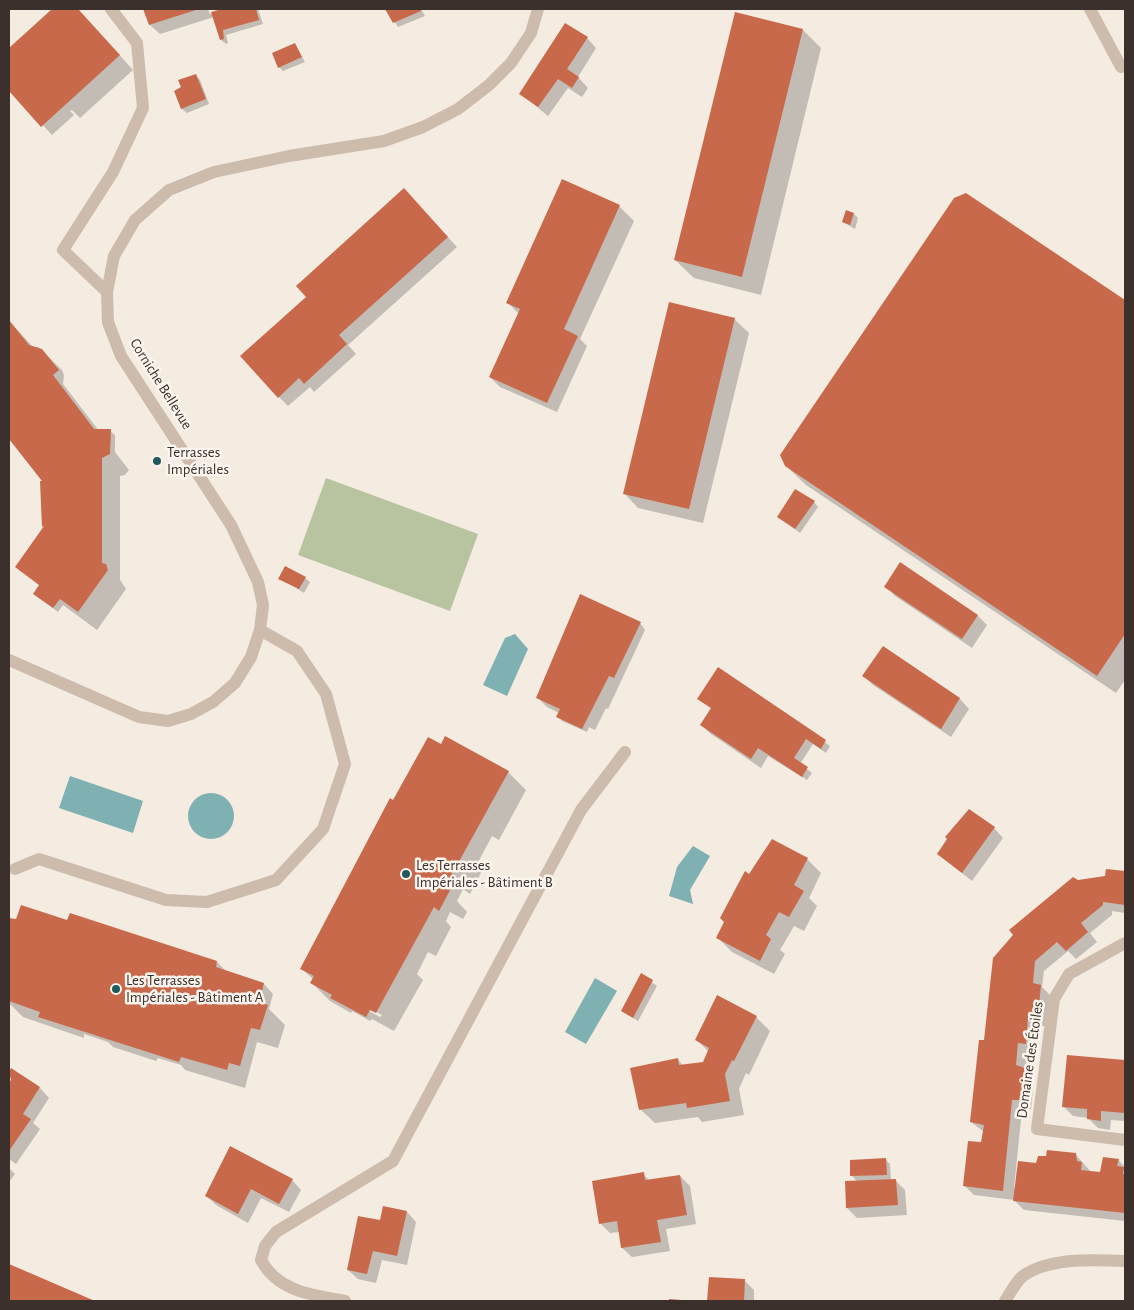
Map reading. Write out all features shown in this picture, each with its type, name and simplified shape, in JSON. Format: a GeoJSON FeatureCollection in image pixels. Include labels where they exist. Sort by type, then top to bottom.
{"type":"FeatureCollection","features":[{"type":"Feature","properties":{"kind":"street"},"geometry":{"type":"LineString","coordinates":[[107,292],[63,250],[113,172],[143,108],[137,43],[111,9]]}},
{"type":"Feature","properties":{"kind":"street","name":"Corniche Bellevue"},"geometry":{"type":"LineString","coordinates":[[9,660],[139,717],[168,721],[191,714],[213,702],[235,683],[252,657],[260,630],[263,605],[258,582],[231,525],[121,356],[108,322],[107,292],[114,256],[135,220],[169,190],[214,172],[289,156],[384,141],[423,127],[458,109],[489,85],[511,63],[531,33],[538,9]]}},
{"type":"Feature","properties":{"kind":"street"},"geometry":{"type":"LineString","coordinates":[[1090,9],[1121,67]]}},
{"type":"Feature","properties":{"kind":"street"},"geometry":{"type":"LineString","coordinates":[[14,869],[39,859],[166,900],[207,902],[276,880],[323,829],[345,764],[326,694],[297,651],[260,630]]}},
{"type":"Feature","properties":{"kind":"street"},"geometry":{"type":"LineString","coordinates":[[345,1301],[296,1291],[268,1274],[262,1260],[265,1246],[276,1232],[393,1160],[581,810],[625,752]]}},
{"type":"Feature","properties":{"kind":"street","name":"Domaine des Étoiles"},"geometry":{"type":"LineString","coordinates":[[1125,943],[1069,974],[1054,999],[1037,1129],[1125,1140]]}},
{"type":"Feature","properties":{"kind":"street"},"geometry":{"type":"LineString","coordinates":[[1005,1301],[1021,1276],[1046,1266],[1093,1260],[1125,1261]]}},
{"type":"Feature","properties":{"kind":"green space"},"geometry":{"type":"Polygon","coordinates":[[[326,478],[478,534],[450,611],[298,555],[326,478]]]}},
{"type":"Feature","properties":{"kind":"water"},"geometry":{"type":"Polygon","coordinates":[[[515,634],[528,649],[507,696],[483,685],[505,638],[515,634]]]}},
{"type":"Feature","properties":{"kind":"water"},"geometry":{"type":"Polygon","coordinates":[[[70,776],[143,801],[133,833],[59,808],[70,776]]]}},
{"type":"Feature","properties":{"kind":"water"},"geometry":{"type":"Polygon","coordinates":[[[211,793],[224,797],[230,803],[234,816],[230,829],[224,835],[211,839],[198,835],[192,829],[188,816],[192,803],[198,797],[211,793]]]}},
{"type":"Feature","properties":{"kind":"water"},"geometry":{"type":"Polygon","coordinates":[[[693,846],[710,856],[690,890],[693,904],[669,896],[677,867],[693,846]]]}},
{"type":"Feature","properties":{"kind":"water"},"geometry":{"type":"Polygon","coordinates":[[[595,978],[617,991],[586,1044],[565,1032],[595,978]]]}},
{"type":"Feature","properties":{"kind":"building"},"geometry":{"type":"Polygon","coordinates":[[[52,9],[78,9],[120,55],[41,127],[9,91],[9,48],[52,9]]]}},
{"type":"Feature","properties":{"kind":"building"},"geometry":{"type":"Polygon","coordinates":[[[143,9],[199,9],[149,25],[143,9]]]}},
{"type":"Feature","properties":{"kind":"building"},"geometry":{"type":"Polygon","coordinates":[[[222,9],[256,9],[259,20],[223,30],[224,39],[220,40],[211,12],[222,9]]]}},
{"type":"Feature","properties":{"kind":"building"},"geometry":{"type":"Polygon","coordinates":[[[385,9],[420,9],[421,11],[393,23],[385,9]]]}},
{"type":"Feature","properties":{"kind":"building"},"geometry":{"type":"Polygon","coordinates":[[[735,12],[803,29],[742,277],[674,260],[735,12]]]}},
{"type":"Feature","properties":{"kind":"building"},"geometry":{"type":"Polygon","coordinates":[[[565,23],[588,37],[567,69],[579,77],[572,88],[558,79],[538,107],[519,94],[565,23]]]}},
{"type":"Feature","properties":{"kind":"building"},"geometry":{"type":"Polygon","coordinates":[[[295,43],[302,57],[278,68],[272,53],[295,43]]]}},
{"type":"Feature","properties":{"kind":"building"},"geometry":{"type":"Polygon","coordinates":[[[196,74],[206,99],[181,109],[174,91],[181,87],[178,80],[196,74]]]}},
{"type":"Feature","properties":{"kind":"building"},"geometry":{"type":"Polygon","coordinates":[[[562,179],[620,205],[564,329],[578,336],[547,403],[489,377],[520,309],[506,303],[562,179]]]}},
{"type":"Feature","properties":{"kind":"building"},"geometry":{"type":"Polygon","coordinates":[[[404,188],[448,237],[339,335],[347,344],[304,384],[299,378],[278,398],[240,356],[306,297],[296,286],[404,188]]]}},
{"type":"Feature","properties":{"kind":"building"},"geometry":{"type":"Polygon","coordinates":[[[966,193],[1125,300],[1125,634],[1097,676],[785,466],[780,455],[954,198],[966,193]]]}},
{"type":"Feature","properties":{"kind":"building"},"geometry":{"type":"Polygon","coordinates":[[[846,210],[854,213],[850,225],[842,222],[846,210]]]}},
{"type":"Feature","properties":{"kind":"building"},"geometry":{"type":"Polygon","coordinates":[[[669,302],[735,318],[689,509],[623,494],[669,302]]]}},
{"type":"Feature","properties":{"kind":"building"},"geometry":{"type":"Polygon","coordinates":[[[9,320],[29,345],[42,349],[59,370],[53,375],[94,429],[111,429],[110,454],[102,458],[102,563],[106,564],[108,570],[78,612],[60,599],[53,608],[33,594],[39,585],[15,567],[44,526],[42,527],[40,481],[42,481],[9,439],[9,320]]]}},
{"type":"Feature","properties":{"kind":"building"},"geometry":{"type":"Polygon","coordinates":[[[795,489],[815,501],[795,529],[777,517],[795,489]]]}},
{"type":"Feature","properties":{"kind":"building"},"geometry":{"type":"Polygon","coordinates":[[[900,562],[978,615],[962,639],[884,587],[900,562]]]}},
{"type":"Feature","properties":{"kind":"building"},"geometry":{"type":"Polygon","coordinates":[[[285,566],[306,577],[299,589],[278,579],[285,566]]]}},
{"type":"Feature","properties":{"kind":"building"},"geometry":{"type":"Polygon","coordinates":[[[580,594],[641,622],[614,678],[609,676],[582,729],[556,717],[560,709],[536,698],[580,594]]]}},
{"type":"Feature","properties":{"kind":"building"},"geometry":{"type":"Polygon","coordinates":[[[883,646],[960,698],[941,729],[862,676],[883,646]]]}},
{"type":"Feature","properties":{"kind":"building"},"geometry":{"type":"Polygon","coordinates":[[[718,667],[826,740],[821,749],[806,739],[794,758],[808,767],[802,777],[758,748],[751,759],[700,725],[711,708],[697,699],[718,667]]]}},
{"type":"Feature","properties":{"kind":"building","name":"Les Terrasses Impériales - Bâtiment B"},"geometry":{"type":"Polygon","coordinates":[[[445,736],[509,771],[451,876],[456,879],[439,911],[434,907],[376,1013],[370,1010],[366,1017],[330,998],[332,995],[310,983],[314,976],[300,969],[390,798],[393,800],[428,737],[441,744],[445,736]]]}},
{"type":"Feature","properties":{"kind":"building"},"geometry":{"type":"Polygon","coordinates":[[[969,809],[995,827],[962,873],[937,854],[947,839],[945,837],[969,809]]]}},
{"type":"Feature","properties":{"kind":"building"},"geometry":{"type":"Polygon","coordinates":[[[772,839],[808,858],[794,885],[804,891],[789,917],[779,912],[766,935],[771,939],[760,961],[716,938],[724,922],[720,918],[745,871],[749,874],[772,839]]]}},
{"type":"Feature","properties":{"kind":"building"},"geometry":{"type":"Polygon","coordinates":[[[1106,869],[1125,871],[1125,905],[1103,902],[1103,905],[1081,923],[1088,932],[1066,951],[1057,942],[1035,961],[1033,983],[1041,985],[1038,1016],[1028,1017],[1026,1044],[1018,1043],[1016,1065],[1025,1068],[1022,1100],[1012,1100],[1003,1191],[963,1186],[968,1141],[981,1142],[984,1125],[970,1122],[979,1040],[984,1040],[993,958],[1013,935],[1009,930],[1073,877],[1078,880],[1105,876],[1106,869]]]}},
{"type":"Feature","properties":{"kind":"building","name":"Les Terrasses Impériales - Bâtiment A"},"geometry":{"type":"Polygon","coordinates":[[[21,905],[67,920],[70,913],[217,961],[216,967],[264,983],[259,1002],[268,1005],[260,1030],[251,1028],[240,1066],[229,1063],[227,1070],[181,1057],[179,1062],[38,1017],[40,1012],[9,1001],[9,918],[16,919],[21,905]]]}},
{"type":"Feature","properties":{"kind":"building"},"geometry":{"type":"Polygon","coordinates":[[[641,973],[653,980],[633,1018],[621,1011],[641,973]]]}},
{"type":"Feature","properties":{"kind":"building"},"geometry":{"type":"Polygon","coordinates":[[[717,995],[757,1016],[734,1061],[732,1060],[725,1074],[730,1101],[687,1108],[686,1103],[639,1110],[630,1068],[678,1058],[679,1065],[703,1062],[709,1048],[695,1040],[717,995]]]}},
{"type":"Feature","properties":{"kind":"building"},"geometry":{"type":"Polygon","coordinates":[[[1067,1055],[1125,1060],[1125,1113],[1101,1111],[1101,1121],[1087,1119],[1087,1109],[1062,1107],[1067,1055]]]}},
{"type":"Feature","properties":{"kind":"building"},"geometry":{"type":"Polygon","coordinates":[[[11,1068],[40,1087],[23,1114],[31,1119],[9,1151],[9,1083],[11,1080],[9,1072],[11,1068]]]}},
{"type":"Feature","properties":{"kind":"building"},"geometry":{"type":"Polygon","coordinates":[[[230,1146],[293,1179],[279,1204],[251,1189],[238,1214],[205,1196],[230,1146]]]}},
{"type":"Feature","properties":{"kind":"building"},"geometry":{"type":"Polygon","coordinates":[[[1047,1150],[1076,1153],[1077,1161],[1082,1162],[1081,1170],[1100,1172],[1103,1157],[1119,1159],[1117,1166],[1124,1167],[1123,1174],[1125,1174],[1125,1213],[1013,1201],[1018,1161],[1036,1163],[1038,1156],[1046,1156],[1047,1150]]]}},
{"type":"Feature","properties":{"kind":"building"},"geometry":{"type":"Polygon","coordinates":[[[886,1158],[887,1175],[850,1176],[850,1160],[886,1158]]]}},
{"type":"Feature","properties":{"kind":"building"},"geometry":{"type":"Polygon","coordinates":[[[644,1172],[645,1180],[680,1175],[687,1215],[657,1220],[661,1242],[621,1248],[617,1221],[599,1224],[592,1181],[644,1172]]]}},
{"type":"Feature","properties":{"kind":"building"},"geometry":{"type":"Polygon","coordinates":[[[896,1179],[898,1205],[846,1208],[845,1181],[896,1179]]]}},
{"type":"Feature","properties":{"kind":"building"},"geometry":{"type":"Polygon","coordinates":[[[383,1206],[407,1211],[397,1256],[373,1251],[367,1274],[347,1270],[358,1216],[380,1220],[383,1206]]]}},
{"type":"Feature","properties":{"kind":"building"},"geometry":{"type":"Polygon","coordinates":[[[9,1264],[95,1301],[9,1301],[9,1264]]]}},
{"type":"Feature","properties":{"kind":"building"},"geometry":{"type":"Polygon","coordinates":[[[709,1277],[745,1279],[744,1301],[707,1301],[709,1277]]]}},
{"type":"Feature","properties":{"kind":"building"},"geometry":{"type":"Polygon","coordinates":[[[669,1299],[682,1300],[682,1301],[669,1301],[669,1299]]]}},
{"type":"Feature","properties":{"kind":"place","name":"Terrasses Impériales"},"geometry":{"type":"Point","coordinates":[157,461]}},
{"type":"Feature","properties":{"kind":"place","name":"Les Terrasses Impériales - Bâtiment B"},"geometry":{"type":"Point","coordinates":[406,874]}},
{"type":"Feature","properties":{"kind":"place","name":"Les Terrasses Impériales - Bâtiment A"},"geometry":{"type":"Point","coordinates":[116,989]}}]}
